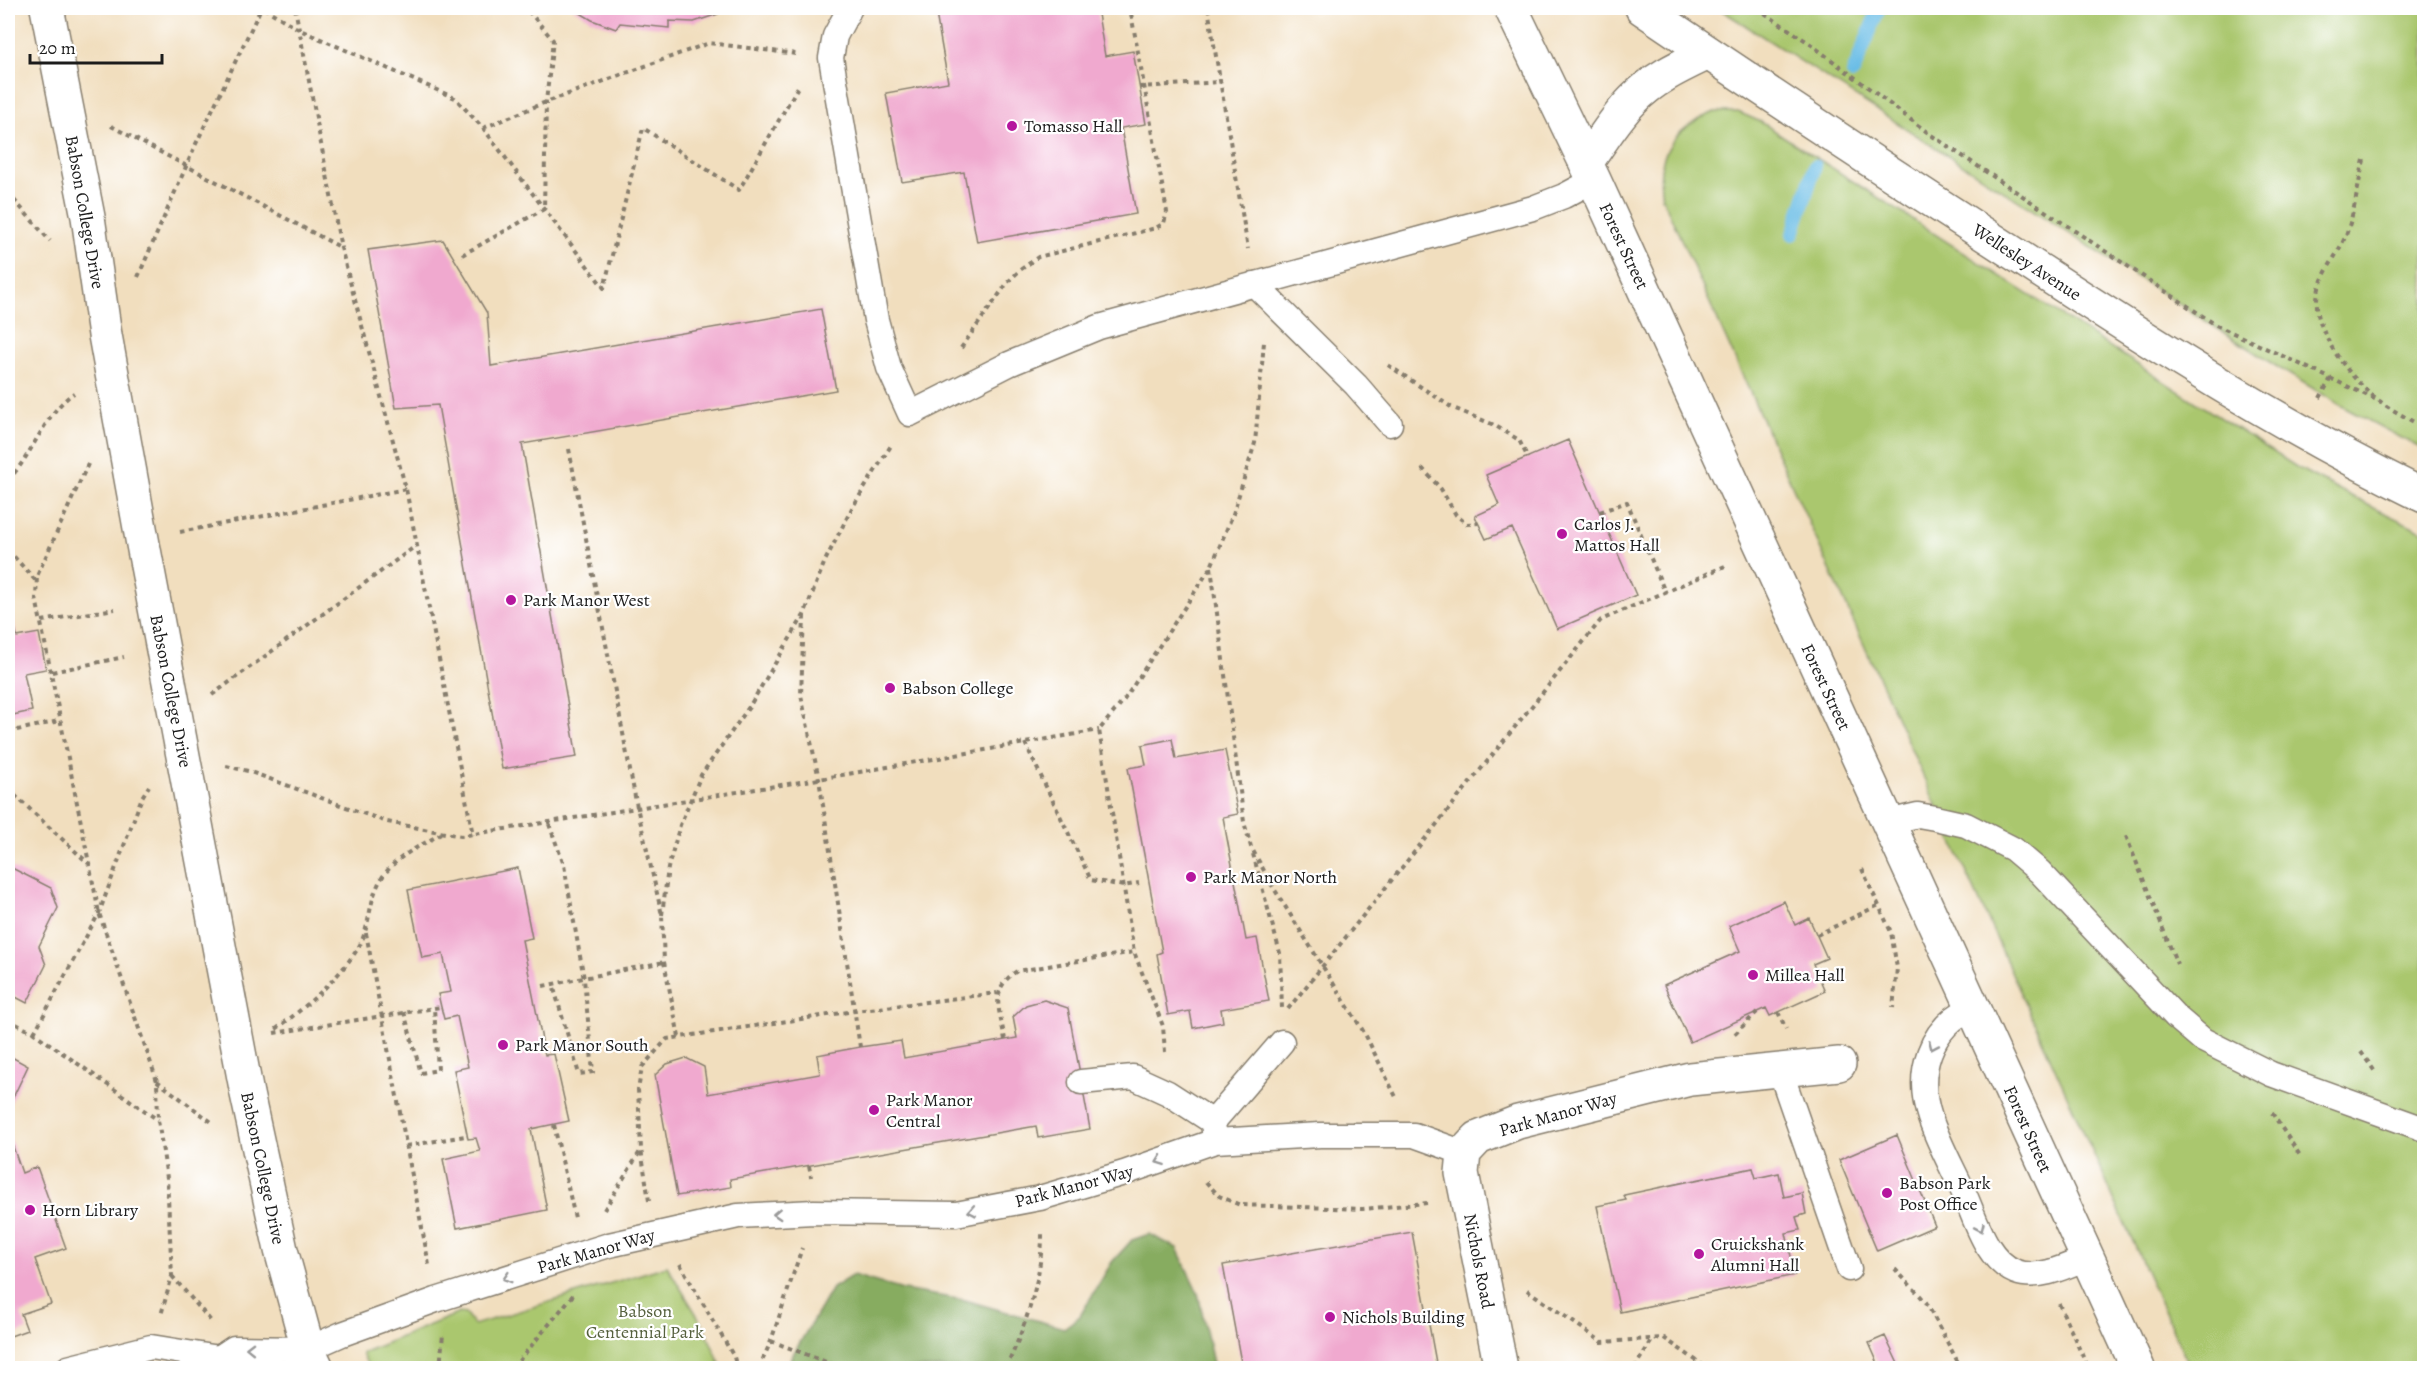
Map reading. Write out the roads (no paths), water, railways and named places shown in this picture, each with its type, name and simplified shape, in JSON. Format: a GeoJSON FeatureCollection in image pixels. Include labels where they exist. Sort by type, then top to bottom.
{"type":"FeatureCollection","features":[{"type":"Feature","properties":{"kind":"street","name":"Babson College Drive"},"geometry":{"type":"LineString","coordinates":[[47,8],[88,217],[105,335],[247,1094],[281,1250],[313,1359]]}},
{"type":"Feature","properties":{"kind":"street","name":"Forest Street"},"geometry":{"type":"LineString","coordinates":[[1511,8],[1590,172],[2138,1368]]}},
{"type":"Feature","properties":{"kind":"street","name":"Wellesley Avenue"},"geometry":{"type":"LineString","coordinates":[[1642,8],[1868,160],[2116,320],[2301,430],[2424,496]]}},
{"type":"Feature","properties":{"kind":"street"},"geometry":{"type":"LineString","coordinates":[[1590,172],[1623,111],[1638,95],[1666,74],[1708,52]]}},
{"type":"Feature","properties":{"kind":"street","name":"Park Manor Way"},"geometry":{"type":"LineString","coordinates":[[1464,1153],[1478,1138],[1518,1122],[1690,1079],[1839,1064]]}},
{"type":"Feature","properties":{"kind":"street","name":"Nichols Road"},"geometry":{"type":"LineString","coordinates":[[1464,1153],[1462,1173],[1501,1368]]}},
{"type":"Feature","properties":{"kind":"lane"},"geometry":{"type":"LineString","coordinates":[[850,8],[823,57],[876,320],[889,368],[910,414],[1009,364],[1099,327],[1533,208],[1564,196],[1590,172]]}},
{"type":"Feature","properties":{"kind":"lane"},"geometry":{"type":"LineString","coordinates":[[1254,284],[1356,385],[1390,424]]}},
{"type":"Feature","properties":{"kind":"lane"},"geometry":{"type":"LineString","coordinates":[[1888,822],[1918,815],[1935,818],[1965,825],[2013,849],[2040,872],[2176,1017],[2203,1040],[2271,1074],[2424,1129]]}},
{"type":"Feature","properties":{"kind":"lane"},"geometry":{"type":"LineString","coordinates":[[1973,1007],[1950,1020],[1940,1030],[1930,1051],[1924,1089],[1930,1119],[1993,1254],[2002,1263],[2015,1271],[2028,1275],[2046,1273],[2086,1258]]}},
{"type":"Feature","properties":{"kind":"lane"},"geometry":{"type":"LineString","coordinates":[[1081,1082],[1133,1077],[1168,1093],[1214,1132],[1281,1042]]}},
{"type":"Feature","properties":{"kind":"lane"},"geometry":{"type":"LineString","coordinates":[[1780,1070],[1849,1269]]}},
{"type":"Feature","properties":{"kind":"lane","name":"Park Manor Way"},"geometry":{"type":"LineString","coordinates":[[279,1368],[313,1359],[342,1334],[436,1300],[640,1237],[738,1216],[814,1212],[956,1214],[1040,1198],[1124,1173],[1186,1151],[1214,1132],[1414,1135],[1464,1153]]}},
{"type":"Feature","properties":{"kind":"lane"},"geometry":{"type":"LineString","coordinates":[[68,1368],[151,1347],[219,1358],[234,1348],[313,1359]]}},
{"type":"Feature","properties":{"kind":"waterway"},"geometry":{"type":"LineString","coordinates":[[1853,73],[1879,8]]}},
{"type":"Feature","properties":{"kind":"waterway"},"geometry":{"type":"LineString","coordinates":[[1793,234],[1815,166]]}},
{"type":"Feature","properties":{"kind":"place","name":"Tomasso Hall"},"geometry":{"type":"Point","coordinates":[1012,126]}},
{"type":"Feature","properties":{"kind":"place","name":"Carlos J. Mattos Hall"},"geometry":{"type":"Point","coordinates":[1562,534]}},
{"type":"Feature","properties":{"kind":"place","name":"Park Manor West"},"geometry":{"type":"Point","coordinates":[511,600]}},
{"type":"Feature","properties":{"kind":"place","name":"Babson College"},"geometry":{"type":"Point","coordinates":[890,688]}},
{"type":"Feature","properties":{"kind":"place","name":"Park Manor North"},"geometry":{"type":"Point","coordinates":[1191,877]}},
{"type":"Feature","properties":{"kind":"place","name":"Millea Hall"},"geometry":{"type":"Point","coordinates":[1753,975]}},
{"type":"Feature","properties":{"kind":"place","name":"Park Manor South"},"geometry":{"type":"Point","coordinates":[503,1045]}},
{"type":"Feature","properties":{"kind":"place","name":"Park Manor Central"},"geometry":{"type":"Point","coordinates":[874,1110]}},
{"type":"Feature","properties":{"kind":"place","name":"Babson Park Post Office"},"geometry":{"type":"Point","coordinates":[1887,1193]}},
{"type":"Feature","properties":{"kind":"place","name":"Horn Library"},"geometry":{"type":"Point","coordinates":[30,1210]}},
{"type":"Feature","properties":{"kind":"place","name":"Cruickshank Alumni Hall"},"geometry":{"type":"Point","coordinates":[1699,1254]}},
{"type":"Feature","properties":{"kind":"place","name":"Nichols Building"},"geometry":{"type":"Point","coordinates":[1330,1317]}},
{"type":"Feature","properties":{"kind":"park label","name":"Babson Centennial Park"},"geometry":{"type":"Point","coordinates":[645,1321]}}]}
